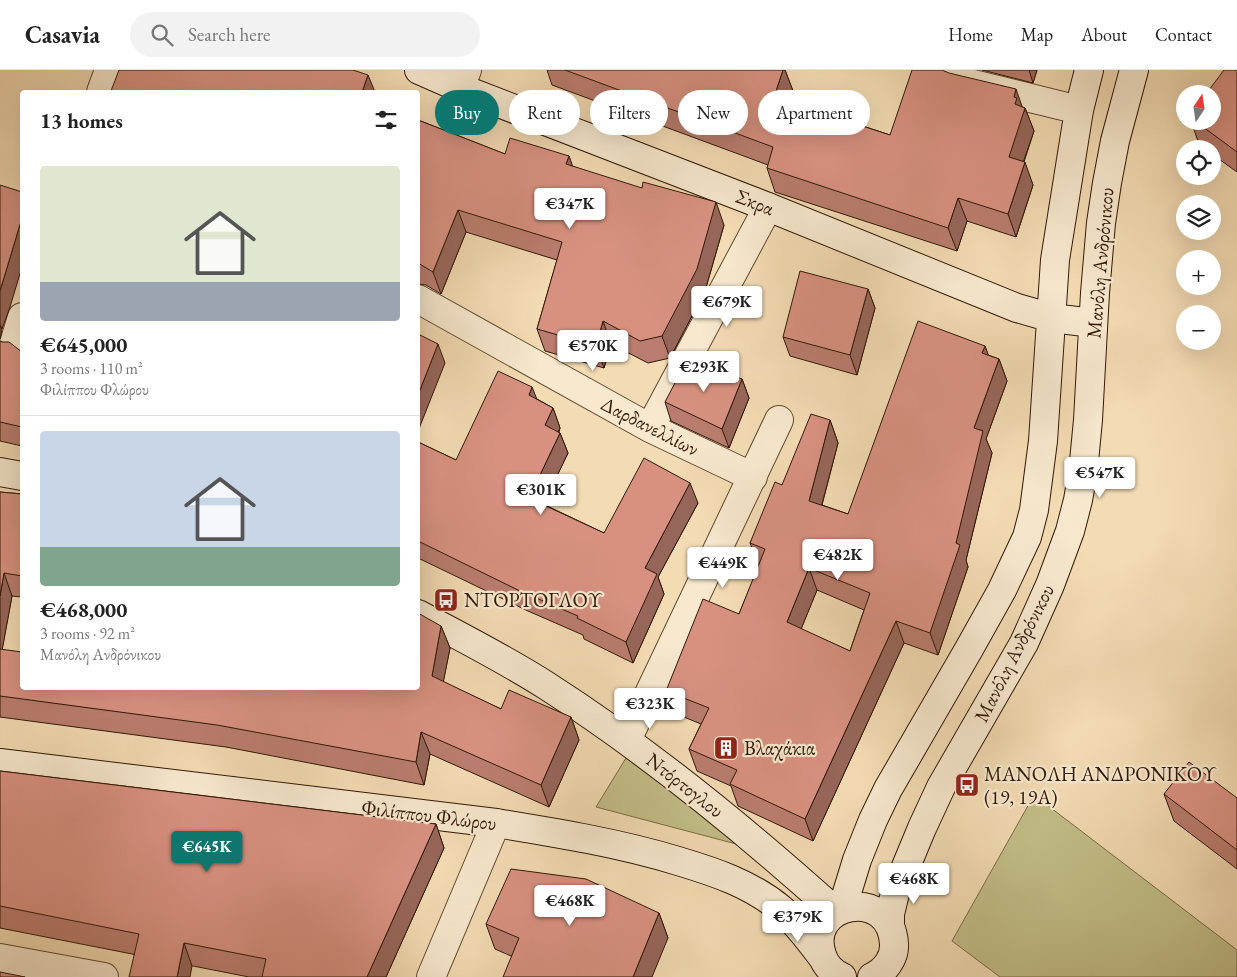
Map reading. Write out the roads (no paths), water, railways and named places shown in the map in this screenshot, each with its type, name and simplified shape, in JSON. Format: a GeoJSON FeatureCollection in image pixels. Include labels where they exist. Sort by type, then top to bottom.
{"type":"FeatureCollection","features":[{"type":"Feature","properties":{"kind":"street"},"geometry":{"type":"LineString","coordinates":[[102,90],[109,70]]}},
{"type":"Feature","properties":{"kind":"street","name":"Σκρα"},"geometry":{"type":"LineString","coordinates":[[419,70],[464,79],[768,207],[1017,308],[1052,318],[1093,323]]}},
{"type":"Feature","properties":{"kind":"street"},"geometry":{"type":"LineString","coordinates":[[933,70],[961,81],[1079,110]]}},
{"type":"Feature","properties":{"kind":"street","name":"Μανόλη Ανδρόνικου"},"geometry":{"type":"LineString","coordinates":[[834,972],[820,946],[821,933],[826,922],[839,911],[857,860],[888,789],[970,650],[1002,590],[1027,537],[1040,478],[1055,260],[1079,110],[1090,70]]}},
{"type":"Feature","properties":{"kind":"street","name":"Μανόλη Ανδρόνικου"},"geometry":{"type":"LineString","coordinates":[[889,972],[894,947],[890,927],[890,914],[895,893],[941,787],[1024,643],[1050,585],[1070,531],[1083,472],[1101,223],[1115,141],[1134,70]]}},
{"type":"Feature","properties":{"kind":"street"},"geometry":{"type":"LineString","coordinates":[[650,428],[768,207]]}},
{"type":"Feature","properties":{"kind":"street","name":"Δαρδανελλίων"},"geometry":{"type":"LineString","coordinates":[[420,300],[650,428],[753,477]]}},
{"type":"Feature","properties":{"kind":"street"},"geometry":{"type":"LineString","coordinates":[[12,346],[20,323]]}},
{"type":"Feature","properties":{"kind":"street"},"geometry":{"type":"LineString","coordinates":[[627,740],[779,420]]}},
{"type":"Feature","properties":{"kind":"street"},"geometry":{"type":"LineString","coordinates":[[0,472],[20,476]]}},
{"type":"Feature","properties":{"kind":"street","name":"Ντόρτογλου"},"geometry":{"type":"LineString","coordinates":[[420,615],[479,645],[514,666],[627,740],[694,792],[839,911]]}},
{"type":"Feature","properties":{"kind":"street","name":"Φιλίππου Φλώρου"},"geometry":{"type":"LineString","coordinates":[[0,763],[496,823],[650,852],[733,879],[751,888],[782,910],[834,972]]}},
{"type":"Feature","properties":{"kind":"street"},"geometry":{"type":"LineString","coordinates":[[431,977],[496,823]]}},
{"type":"Feature","properties":{"kind":"street"},"geometry":{"type":"LineString","coordinates":[[839,911],[853,906],[872,909],[880,914],[890,927]]}},
{"type":"Feature","properties":{"kind":"street"},"geometry":{"type":"LineString","coordinates":[[0,958],[104,977]]}},
{"type":"Feature","properties":{"kind":"place","name":"ΝΤΟΡΤΟΓΛΟΥ"},"geometry":{"type":"Point","coordinates":[446,600]}},
{"type":"Feature","properties":{"kind":"place","name":"Βλαχάκια"},"geometry":{"type":"Point","coordinates":[726,748]}},
{"type":"Feature","properties":{"kind":"place","name":"ΜΑΝΟΛΗ ΑΝΔΡΟΝΙΚΟΥ (19, 19Α)"},"geometry":{"type":"Point","coordinates":[967,785]}}]}
